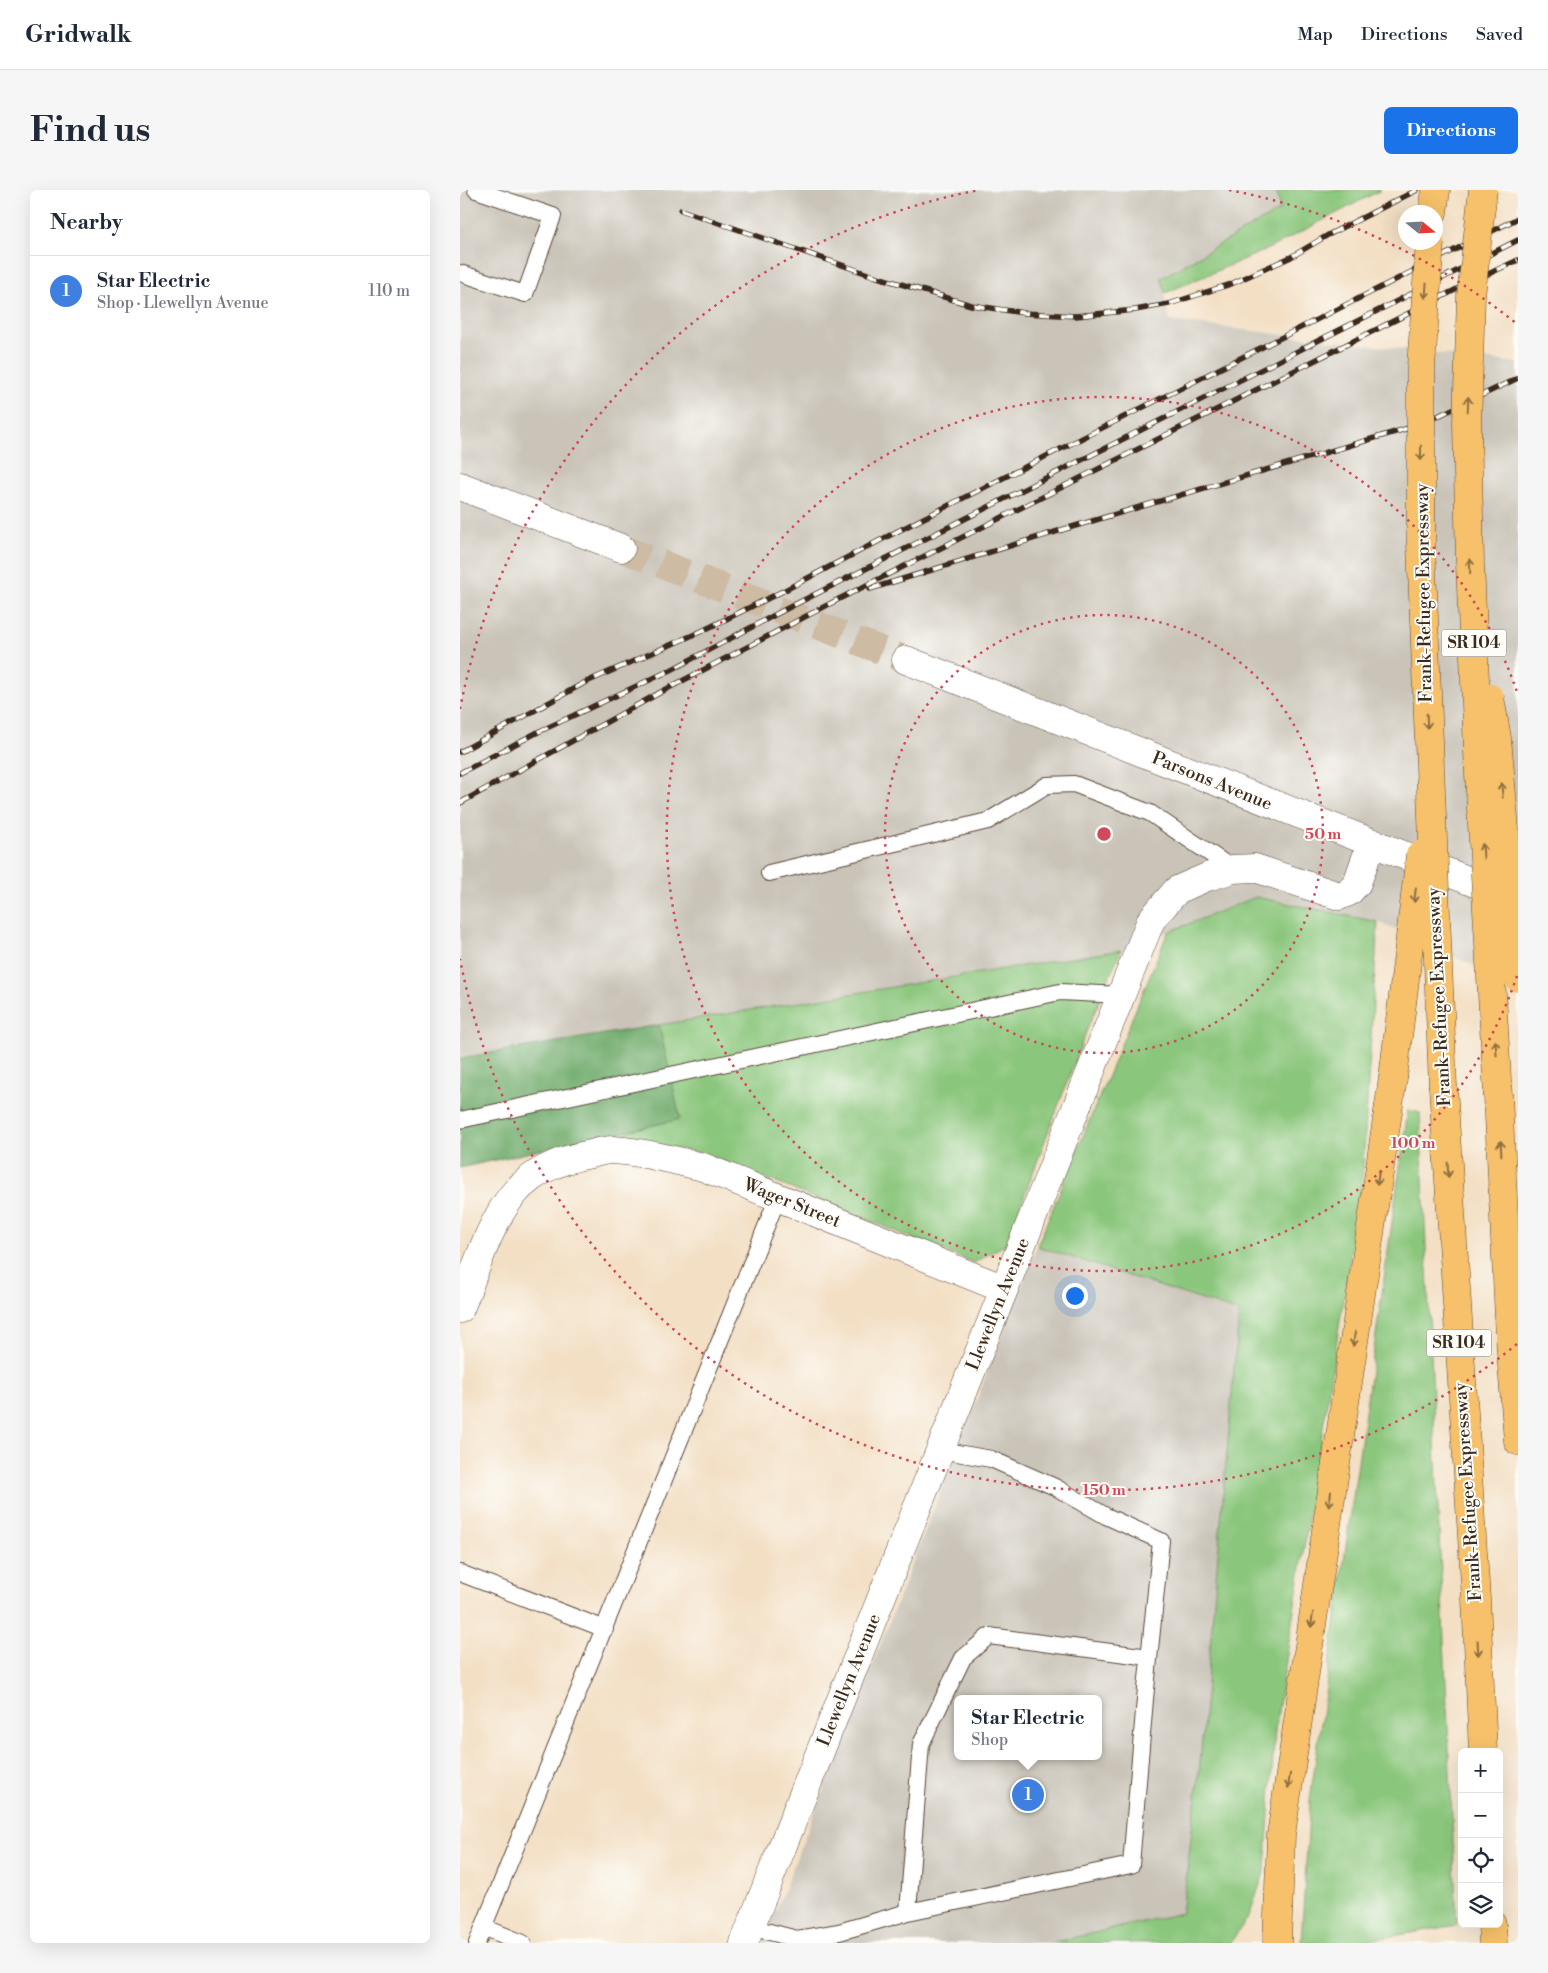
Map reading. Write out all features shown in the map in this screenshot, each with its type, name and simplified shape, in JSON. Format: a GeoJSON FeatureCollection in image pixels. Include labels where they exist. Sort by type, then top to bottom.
{"type":"FeatureCollection","features":[{"type":"Feature","properties":{"kind":"highway"},"geometry":{"type":"LineString","coordinates":[[1434,205],[1436,190]]}},
{"type":"Feature","properties":{"kind":"highway","name":"SR 104"},"geometry":{"type":"LineString","coordinates":[[1482,190],[1471,296],[1467,424],[1472,599],[1479,774],[1510,1339],[1518,1442]]}},
{"type":"Feature","properties":{"kind":"highway","name":"Frank-Refugee Expressway"},"geometry":{"type":"LineString","coordinates":[[1429,250],[1421,367],[1420,535],[1443,1087],[1476,1599],[1483,1748]]}},
{"type":"Feature","properties":{"kind":"highway"},"geometry":{"type":"LineString","coordinates":[[1472,599],[1497,738],[1518,978]]}},
{"type":"Feature","properties":{"kind":"highway"},"geometry":{"type":"LineString","coordinates":[[1277,1943],[1281,1835],[1393,1078],[1430,777]]}},
{"type":"Feature","properties":{"kind":"highway"},"geometry":{"type":"LineString","coordinates":[[1492,1928],[1493,1943]]}},
{"type":"Feature","properties":{"kind":"street"},"geometry":{"type":"LineString","coordinates":[[460,486],[621,548]]}},
{"type":"Feature","properties":{"kind":"street","name":"Parsons Avenue"},"geometry":{"type":"LineString","coordinates":[[906,660],[1371,844],[1518,900]]}},
{"type":"Feature","properties":{"kind":"street","name":"Llewellyn Avenue"},"geometry":{"type":"LineString","coordinates":[[747,1935],[1151,920],[1177,890],[1207,877],[1233,869],[1255,868],[1339,896],[1350,892],[1356,883],[1371,844]]}},
{"type":"Feature","properties":{"kind":"street","name":"Wager Street"},"geometry":{"type":"LineString","coordinates":[[460,1308],[491,1231],[506,1204],[522,1183],[546,1167],[572,1157],[611,1150],[659,1156],[703,1167],[1004,1289]]}},
{"type":"Feature","properties":{"kind":"lane"},"geometry":{"type":"LineString","coordinates":[[460,273],[526,294],[553,216],[476,190]]}},
{"type":"Feature","properties":{"kind":"lane"},"geometry":{"type":"LineString","coordinates":[[769,872],[988,821],[1047,785],[1074,784],[1150,813],[1233,869]]}},
{"type":"Feature","properties":{"kind":"lane"},"geometry":{"type":"LineString","coordinates":[[460,1120],[1060,992],[1121,995]]}},
{"type":"Feature","properties":{"kind":"lane"},"geometry":{"type":"LineString","coordinates":[[477,1943],[778,1197]]}},
{"type":"Feature","properties":{"kind":"lane"},"geometry":{"type":"LineString","coordinates":[[747,1935],[797,1939],[839,1932],[908,1912],[1131,1865],[1148,1657],[1161,1541],[1106,1516],[1055,1487],[991,1459],[940,1450]]}},
{"type":"Feature","properties":{"kind":"lane"},"geometry":{"type":"LineString","coordinates":[[460,1573],[605,1629]]}},
{"type":"Feature","properties":{"kind":"lane"},"geometry":{"type":"LineString","coordinates":[[908,1912],[921,1744],[963,1658],[989,1636],[1148,1657]]}},
{"type":"Feature","properties":{"kind":"lane"},"geometry":{"type":"LineString","coordinates":[[483,1927],[524,1943]]}},
{"type":"Feature","properties":{"kind":"shaded area"},"geometry":{"type":"Polygon","coordinates":[[[460,190],[1277,190],[1280,210],[1161,278],[1170,321],[1518,363],[1518,986],[1378,922],[1256,897],[1121,950],[460,1058],[460,190]]]}},
{"type":"Feature","properties":{"kind":"shaded area"},"geometry":{"type":"Polygon","coordinates":[[[1037,1246],[1239,1311],[1200,1764],[1182,1913],[1050,1943],[763,1943],[1037,1246]]]}},
{"type":"Feature","properties":{"kind":"green space"},"geometry":{"type":"Polygon","coordinates":[[[1277,190],[1381,190],[1266,250],[1165,293],[1161,278],[1280,210],[1277,190]]]}},
{"type":"Feature","properties":{"kind":"green space"},"geometry":{"type":"Polygon","coordinates":[[[1256,897],[1378,922],[1362,1182],[1275,1730],[1265,1870],[1249,1916],[1230,1943],[1050,1943],[1182,1913],[1200,1764],[1239,1312],[1037,1246],[1168,932],[1256,897]]]}},
{"type":"Feature","properties":{"kind":"green space"},"geometry":{"type":"Polygon","coordinates":[[[1121,950],[1086,1032],[1006,1244],[974,1263],[708,1155],[611,1135],[680,1119],[659,1025],[1121,950]]]}},
{"type":"Feature","properties":{"kind":"green space"},"geometry":{"type":"Polygon","coordinates":[[[659,1025],[680,1119],[460,1168],[460,1058],[659,1025]]]}},
{"type":"Feature","properties":{"kind":"green space"},"geometry":{"type":"Polygon","coordinates":[[[1408,1110],[1420,1113],[1457,1925],[1353,1943],[1301,1943],[1310,1800],[1408,1110]]]}},
{"type":"Feature","properties":{"kind":"tunnel"},"geometry":{"type":"LineString","coordinates":[[621,548],[906,660]]}},
{"type":"Feature","properties":{"kind":"railway"},"geometry":{"type":"LineString","coordinates":[[681,210],[874,276],[971,305],[1024,313],[1076,316],[1135,310],[1169,304],[1231,284],[1291,257],[1328,235],[1417,190]]}},
{"type":"Feature","properties":{"kind":"railway"},"geometry":{"type":"LineString","coordinates":[[460,752],[584,683],[702,631],[785,590],[1518,218]]}},
{"type":"Feature","properties":{"kind":"railway"},"geometry":{"type":"LineString","coordinates":[[460,773],[538,732],[671,670],[784,610],[1518,240]]}},
{"type":"Feature","properties":{"kind":"railway"},"geometry":{"type":"LineString","coordinates":[[460,803],[661,692],[839,599],[1518,260]]}},
{"type":"Feature","properties":{"kind":"railway"},"geometry":{"type":"LineString","coordinates":[[870,589],[1065,529],[1419,425],[1518,378]]}},
{"type":"Feature","properties":{"kind":"place","name":"Star Electric"},"geometry":{"type":"Point","coordinates":[1028,1795]}}]}
